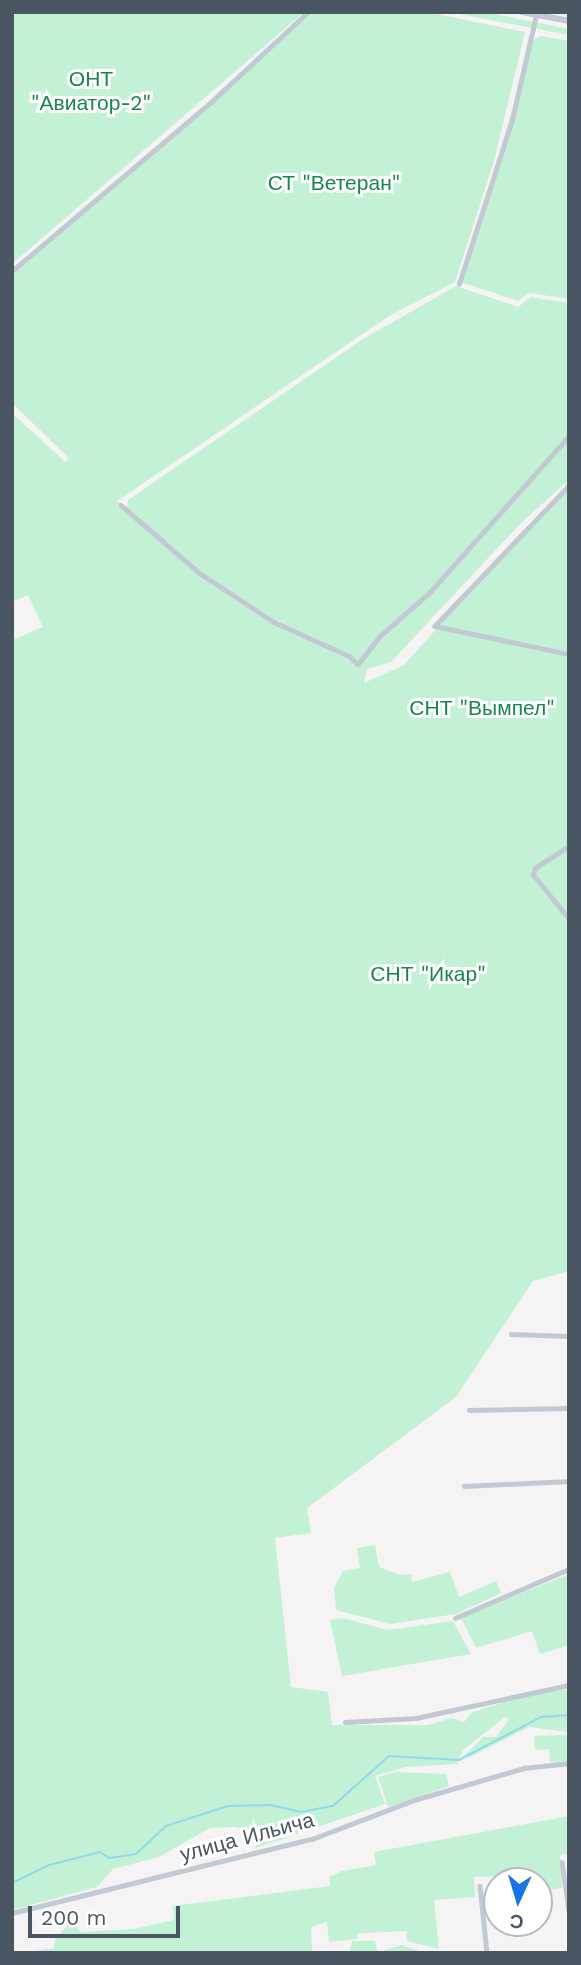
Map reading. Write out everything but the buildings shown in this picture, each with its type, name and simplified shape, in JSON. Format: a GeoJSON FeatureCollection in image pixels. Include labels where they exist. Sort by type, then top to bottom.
{"type":"FeatureCollection","features":[{"type":"Feature","properties":{"kind":"street"},"geometry":{"type":"LineString","coordinates":[[12,271],[210,103],[308,12]]}},
{"type":"Feature","properties":{"kind":"street"},"geometry":{"type":"LineString","coordinates":[[522,12],[569,21]]}},
{"type":"Feature","properties":{"kind":"street"},"geometry":{"type":"LineString","coordinates":[[459,284],[512,120],[536,15]]}},
{"type":"Feature","properties":{"kind":"street"},"geometry":{"type":"LineString","coordinates":[[121,505],[201,574],[274,622],[349,656],[358,664],[380,636],[430,592],[569,436]]}},
{"type":"Feature","properties":{"kind":"street"},"geometry":{"type":"LineString","coordinates":[[569,486],[435,626],[569,654]]}},
{"type":"Feature","properties":{"kind":"street"},"geometry":{"type":"LineString","coordinates":[[567,917],[533,875],[535,868],[569,846]]}},
{"type":"Feature","properties":{"kind":"street"},"geometry":{"type":"LineString","coordinates":[[511,1335],[569,1336]]}},
{"type":"Feature","properties":{"kind":"street"},"geometry":{"type":"LineString","coordinates":[[469,1410],[569,1408]]}},
{"type":"Feature","properties":{"kind":"street"},"geometry":{"type":"LineString","coordinates":[[464,1486],[569,1481]]}},
{"type":"Feature","properties":{"kind":"street"},"geometry":{"type":"LineString","coordinates":[[455,1618],[569,1569]]}},
{"type":"Feature","properties":{"kind":"street"},"geometry":{"type":"LineString","coordinates":[[345,1722],[416,1718],[569,1685]]}},
{"type":"Feature","properties":{"kind":"street","name":"улица Ильича"},"geometry":{"type":"LineString","coordinates":[[12,1913],[312,1839],[500,1774],[569,1763]]}},
{"type":"Feature","properties":{"kind":"street"},"geometry":{"type":"LineString","coordinates":[[562,1861],[569,1911]]}},
{"type":"Feature","properties":{"kind":"street"},"geometry":{"type":"LineString","coordinates":[[480,1886],[487,1953]]}},
{"type":"Feature","properties":{"kind":"green space","name":"ОНТ \"Авиатор-2\""},"geometry":{"type":"Polygon","coordinates":[[[12,12],[304,12],[12,264],[12,12]]]}},
{"type":"Feature","properties":{"kind":"green space"},"geometry":{"type":"Polygon","coordinates":[[[312,12],[427,12],[525,32],[494,161],[455,282],[389,316],[117,501],[127,507],[128,500],[363,339],[456,286],[518,307],[531,297],[569,303],[569,480],[522,522],[391,662],[367,669],[364,683],[404,665],[530,525],[569,490],[569,1271],[533,1281],[456,1397],[307,1508],[311,1533],[275,1538],[291,1687],[328,1692],[332,1725],[428,1725],[451,1718],[464,1722],[471,1713],[534,1692],[569,1690],[569,1732],[529,1727],[468,1758],[464,1756],[483,1737],[496,1737],[509,1719],[505,1717],[463,1750],[457,1764],[405,1767],[375,1776],[385,1804],[256,1848],[250,1834],[236,1827],[210,1828],[159,1857],[113,1869],[97,1887],[12,1910],[12,640],[43,627],[28,595],[12,602],[12,413],[65,462],[69,458],[12,403],[12,272],[312,12]]]}},
{"type":"Feature","properties":{"kind":"green space"},"geometry":{"type":"Polygon","coordinates":[[[449,12],[484,12],[569,29],[569,35],[449,12]]]}},
{"type":"Feature","properties":{"kind":"green space"},"geometry":{"type":"Polygon","coordinates":[[[540,36],[569,41],[569,299],[529,293],[518,301],[461,282],[533,40],[540,36]]]}},
{"type":"Feature","properties":{"kind":"green space"},"geometry":{"type":"Polygon","coordinates":[[[375,1545],[379,1567],[400,1575],[411,1574],[412,1582],[450,1572],[459,1597],[496,1581],[501,1593],[456,1614],[390,1624],[336,1610],[334,1588],[343,1571],[360,1568],[357,1548],[375,1545]]]}},
{"type":"Feature","properties":{"kind":"green space"},"geometry":{"type":"Polygon","coordinates":[[[569,1574],[569,1645],[540,1654],[532,1631],[476,1648],[461,1618],[569,1574]]]}},
{"type":"Feature","properties":{"kind":"green space"},"geometry":{"type":"Polygon","coordinates":[[[342,1618],[388,1630],[453,1621],[471,1654],[342,1676],[330,1620],[342,1618]]]}},
{"type":"Feature","properties":{"kind":"green space"},"geometry":{"type":"Polygon","coordinates":[[[569,1735],[569,1761],[550,1762],[549,1749],[535,1750],[534,1736],[569,1735]]]}},
{"type":"Feature","properties":{"kind":"green space"},"geometry":{"type":"Polygon","coordinates":[[[395,1772],[446,1774],[449,1786],[388,1807],[378,1777],[395,1772]]]}},
{"type":"Feature","properties":{"kind":"green space"},"geometry":{"type":"Polygon","coordinates":[[[569,1816],[569,1853],[560,1855],[562,1888],[553,1889],[553,1867],[483,1867],[483,1877],[474,1877],[475,1897],[434,1900],[439,1949],[407,1941],[406,1931],[357,1934],[357,1939],[329,1942],[327,1922],[311,1927],[312,1953],[21,1953],[54,1948],[55,1938],[73,1921],[81,1932],[134,1929],[174,1920],[173,1906],[330,1886],[329,1877],[342,1871],[376,1865],[374,1852],[569,1816]]]}},
{"type":"Feature","properties":{"kind":"green space"},"geometry":{"type":"Polygon","coordinates":[[[352,1941],[375,1941],[378,1953],[349,1953],[352,1941]]]}},
{"type":"Feature","properties":{"kind":"green space"},"geometry":{"type":"Polygon","coordinates":[[[401,1945],[425,1953],[378,1953],[401,1945]]]}},
{"type":"Feature","properties":{"kind":"waterway"},"geometry":{"type":"LineString","coordinates":[[12,1883],[49,1865],[100,1852],[109,1858],[136,1854],[166,1826],[228,1806],[271,1805],[301,1812],[333,1806],[389,1756],[459,1760],[541,1717],[569,1715]]}},
{"type":"Feature","properties":{"kind":"park label","name":"СТ \"Ветеран\""},"geometry":{"type":"Point","coordinates":[334,183]}},
{"type":"Feature","properties":{"kind":"park label","name":"СНТ \"Вымпел\""},"geometry":{"type":"Point","coordinates":[482,708]}},
{"type":"Feature","properties":{"kind":"park label","name":"СНТ \"Икар\""},"geometry":{"type":"Point","coordinates":[428,974]}}]}
